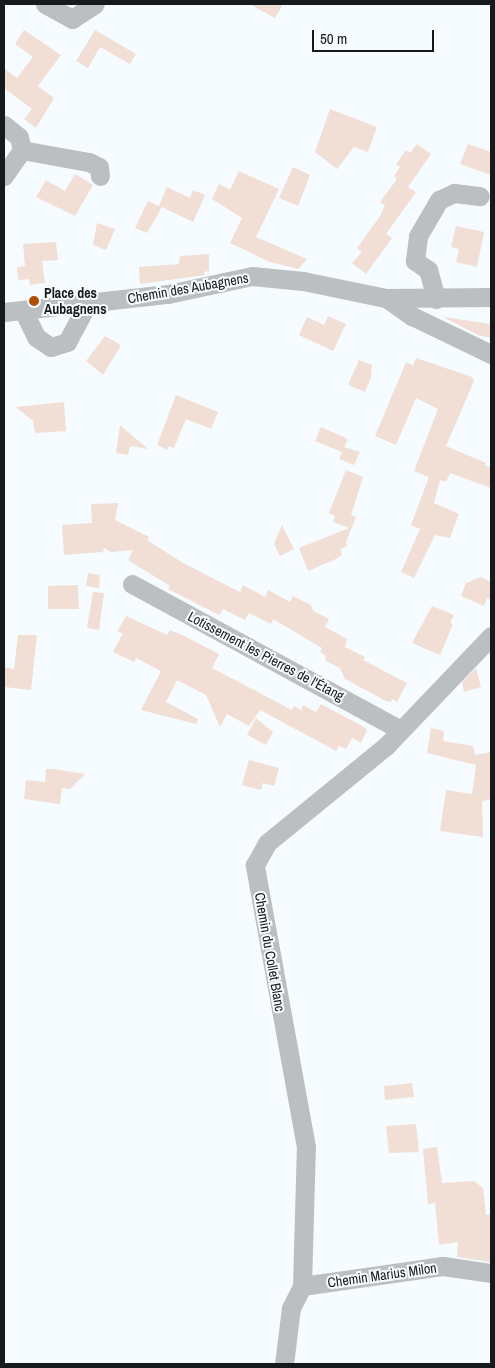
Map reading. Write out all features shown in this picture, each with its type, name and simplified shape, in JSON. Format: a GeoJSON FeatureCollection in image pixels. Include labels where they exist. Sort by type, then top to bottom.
{"type":"FeatureCollection","features":[{"type":"Feature","properties":{"kind":"street"},"geometry":{"type":"LineString","coordinates":[[45,4],[72,18],[95,4]]}},
{"type":"Feature","properties":{"kind":"street"},"geometry":{"type":"LineString","coordinates":[[4,125],[19,137],[22,150],[4,176]]}},
{"type":"Feature","properties":{"kind":"street"},"geometry":{"type":"LineString","coordinates":[[22,150],[89,162],[98,167],[100,176]]}},
{"type":"Feature","properties":{"kind":"street"},"geometry":{"type":"LineString","coordinates":[[436,299],[428,270],[415,260],[418,236],[439,200],[454,193],[480,196]]}},
{"type":"Feature","properties":{"kind":"street","name":"Chemin des Aubagnens"},"geometry":{"type":"LineString","coordinates":[[4,312],[168,294],[252,276],[303,281],[386,298],[491,297]]}},
{"type":"Feature","properties":{"kind":"street"},"geometry":{"type":"LineString","coordinates":[[386,298],[412,316],[491,354]]}},
{"type":"Feature","properties":{"kind":"street"},"geometry":{"type":"LineString","coordinates":[[23,310],[36,337],[51,347],[67,342],[88,303]]}},
{"type":"Feature","properties":{"kind":"street","name":"Lotissement les Pierres de l'Étang"},"geometry":{"type":"LineString","coordinates":[[132,584],[400,729]]}},
{"type":"Feature","properties":{"kind":"street","name":"Chemin du Collet Blanc"},"geometry":{"type":"LineString","coordinates":[[284,1364],[291,1308],[302,1286],[306,1148],[255,865],[267,843],[386,746],[400,729],[491,636]]}},
{"type":"Feature","properties":{"kind":"street","name":"Chemin Marius Milon"},"geometry":{"type":"LineString","coordinates":[[302,1286],[443,1266],[491,1273]]}},
{"type":"Feature","properties":{"kind":"building"},"geometry":{"type":"Polygon","coordinates":[[[249,4],[283,4],[275,18],[249,4]]]}},
{"type":"Feature","properties":{"kind":"building"},"geometry":{"type":"Polygon","coordinates":[[[24,30],[61,55],[38,86],[54,98],[36,128],[24,119],[32,109],[4,88],[4,68],[17,78],[33,57],[15,44],[24,30]]]}},
{"type":"Feature","properties":{"kind":"building"},"geometry":{"type":"Polygon","coordinates":[[[95,30],[136,54],[130,64],[100,47],[88,68],[76,61],[95,30]]]}},
{"type":"Feature","properties":{"kind":"building"},"geometry":{"type":"Polygon","coordinates":[[[330,109],[377,127],[368,152],[354,147],[337,169],[315,152],[330,109]]]}},
{"type":"Feature","properties":{"kind":"building"},"geometry":{"type":"Polygon","coordinates":[[[417,144],[431,154],[408,187],[416,192],[386,234],[392,238],[366,274],[352,263],[362,252],[357,248],[380,216],[385,205],[380,202],[397,179],[394,176],[400,167],[396,164],[406,150],[410,153],[417,144]]]}},
{"type":"Feature","properties":{"kind":"building"},"geometry":{"type":"Polygon","coordinates":[[[468,144],[491,152],[491,175],[460,164],[468,144]]]}},
{"type":"Feature","properties":{"kind":"building"},"geometry":{"type":"Polygon","coordinates":[[[293,167],[310,175],[298,206],[279,198],[293,167]]]}},
{"type":"Feature","properties":{"kind":"building"},"geometry":{"type":"Polygon","coordinates":[[[239,171],[279,189],[256,237],[307,259],[298,269],[270,262],[230,243],[242,218],[212,199],[219,184],[230,190],[239,171]]]}},
{"type":"Feature","properties":{"kind":"building"},"geometry":{"type":"Polygon","coordinates":[[[75,174],[93,185],[75,216],[36,197],[46,180],[65,191],[75,174]]]}},
{"type":"Feature","properties":{"kind":"building"},"geometry":{"type":"Polygon","coordinates":[[[167,187],[190,198],[193,190],[205,195],[193,222],[162,207],[147,233],[135,228],[148,201],[159,206],[167,187]]]}},
{"type":"Feature","properties":{"kind":"building"},"geometry":{"type":"Polygon","coordinates":[[[97,223],[115,229],[106,250],[93,245],[97,223]]]}},
{"type":"Feature","properties":{"kind":"building"},"geometry":{"type":"Polygon","coordinates":[[[456,226],[484,232],[477,267],[456,262],[459,249],[451,247],[456,226]]]}},
{"type":"Feature","properties":{"kind":"building"},"geometry":{"type":"Polygon","coordinates":[[[56,242],[58,260],[42,261],[45,283],[30,285],[29,279],[18,280],[17,267],[25,266],[23,244],[56,242]]]}},
{"type":"Feature","properties":{"kind":"building"},"geometry":{"type":"Polygon","coordinates":[[[209,254],[209,271],[204,272],[205,275],[140,284],[139,267],[179,264],[180,256],[209,254]]]}},
{"type":"Feature","properties":{"kind":"building"},"geometry":{"type":"Polygon","coordinates":[[[328,316],[346,324],[333,351],[299,335],[307,317],[324,325],[328,316]]]}},
{"type":"Feature","properties":{"kind":"building"},"geometry":{"type":"Polygon","coordinates":[[[443,317],[491,324],[491,338],[478,335],[443,317]]]}},
{"type":"Feature","properties":{"kind":"building"},"geometry":{"type":"Polygon","coordinates":[[[105,336],[121,345],[103,375],[86,361],[105,336]]]}},
{"type":"Feature","properties":{"kind":"building"},"geometry":{"type":"Polygon","coordinates":[[[416,358],[472,377],[474,381],[446,446],[486,463],[485,465],[491,468],[491,488],[450,473],[446,482],[440,480],[434,503],[459,514],[450,538],[435,535],[414,578],[401,572],[420,529],[411,525],[429,477],[414,471],[438,409],[416,398],[396,445],[375,436],[406,362],[413,366],[416,358]]]}},
{"type":"Feature","properties":{"kind":"building"},"geometry":{"type":"Polygon","coordinates":[[[359,360],[372,365],[371,377],[365,392],[348,385],[359,360]]]}},
{"type":"Feature","properties":{"kind":"building"},"geometry":{"type":"Polygon","coordinates":[[[176,395],[218,412],[211,429],[186,419],[174,448],[169,446],[167,450],[157,445],[176,395]]]}},
{"type":"Feature","properties":{"kind":"building"},"geometry":{"type":"Polygon","coordinates":[[[64,402],[66,431],[35,433],[33,421],[16,407],[64,402]]]}},
{"type":"Feature","properties":{"kind":"building"},"geometry":{"type":"Polygon","coordinates":[[[120,425],[148,449],[130,446],[128,455],[116,453],[120,425]]]}},
{"type":"Feature","properties":{"kind":"building"},"geometry":{"type":"Polygon","coordinates":[[[321,427],[348,439],[344,447],[360,452],[354,465],[339,459],[342,452],[315,441],[321,427]]]}},
{"type":"Feature","properties":{"kind":"building"},"geometry":{"type":"Polygon","coordinates":[[[346,470],[363,477],[351,515],[356,517],[346,542],[347,546],[340,549],[342,555],[308,571],[299,548],[349,528],[333,522],[335,516],[329,513],[346,470]]]}},
{"type":"Feature","properties":{"kind":"building"},"geometry":{"type":"Polygon","coordinates":[[[118,503],[115,520],[149,537],[147,540],[183,563],[240,592],[243,585],[265,597],[268,590],[290,602],[293,596],[311,605],[313,611],[329,619],[325,627],[347,639],[345,647],[365,657],[363,660],[407,683],[397,702],[392,699],[391,702],[386,701],[345,679],[340,668],[326,661],[325,655],[320,652],[322,648],[273,619],[271,624],[249,613],[245,620],[223,609],[219,615],[168,589],[170,586],[128,560],[133,550],[111,552],[104,548],[103,552],[64,555],[62,525],[92,523],[91,504],[118,503]]]}},
{"type":"Feature","properties":{"kind":"building"},"geometry":{"type":"Polygon","coordinates":[[[282,525],[294,549],[280,556],[274,544],[282,525]]]}},
{"type":"Feature","properties":{"kind":"building"},"geometry":{"type":"Polygon","coordinates":[[[88,573],[100,575],[99,588],[86,586],[88,573]]]}},
{"type":"Feature","properties":{"kind":"building"},"geometry":{"type":"Polygon","coordinates":[[[481,577],[491,582],[491,600],[487,598],[484,606],[461,596],[466,583],[481,577]]]}},
{"type":"Feature","properties":{"kind":"building"},"geometry":{"type":"Polygon","coordinates":[[[78,585],[79,609],[48,609],[48,586],[78,585]]]}},
{"type":"Feature","properties":{"kind":"building"},"geometry":{"type":"Polygon","coordinates":[[[93,592],[104,593],[99,630],[87,628],[93,592]]]}},
{"type":"Feature","properties":{"kind":"building"},"geometry":{"type":"Polygon","coordinates":[[[432,606],[454,615],[450,623],[453,624],[440,655],[412,643],[432,606]]]}},
{"type":"Feature","properties":{"kind":"building"},"geometry":{"type":"Polygon","coordinates":[[[126,616],[167,635],[170,630],[219,654],[212,668],[292,710],[294,706],[301,710],[303,705],[316,712],[321,704],[364,727],[367,730],[361,743],[352,738],[346,749],[339,746],[336,751],[260,710],[249,726],[227,714],[220,727],[206,695],[177,680],[166,702],[198,719],[196,724],[141,710],[161,671],[136,658],[134,662],[113,652],[123,633],[117,632],[126,616]]]}},
{"type":"Feature","properties":{"kind":"building"},"geometry":{"type":"Polygon","coordinates":[[[18,635],[37,635],[31,690],[4,687],[4,667],[14,669],[18,635]]]}},
{"type":"Feature","properties":{"kind":"building"},"geometry":{"type":"Polygon","coordinates":[[[476,668],[481,687],[464,692],[462,682],[476,668]]]}},
{"type":"Feature","properties":{"kind":"building"},"geometry":{"type":"Polygon","coordinates":[[[256,718],[273,732],[266,745],[247,735],[256,718]]]}},
{"type":"Feature","properties":{"kind":"building"},"geometry":{"type":"Polygon","coordinates":[[[431,728],[444,731],[443,741],[473,746],[475,755],[491,752],[491,799],[482,801],[483,837],[440,831],[446,790],[472,794],[476,765],[427,753],[431,728]]]}},
{"type":"Feature","properties":{"kind":"building"},"geometry":{"type":"Polygon","coordinates":[[[249,760],[279,768],[274,786],[263,783],[261,790],[242,785],[249,760]]]}},
{"type":"Feature","properties":{"kind":"building"},"geometry":{"type":"Polygon","coordinates":[[[46,769],[85,774],[70,789],[62,788],[60,804],[24,799],[26,780],[45,782],[46,769]]]}},
{"type":"Feature","properties":{"kind":"building"},"geometry":{"type":"Polygon","coordinates":[[[412,1083],[414,1097],[385,1100],[384,1086],[412,1083]]]}},
{"type":"Feature","properties":{"kind":"building"},"geometry":{"type":"Polygon","coordinates":[[[416,1124],[419,1152],[389,1153],[386,1126],[416,1124]]]}},
{"type":"Feature","properties":{"kind":"building"},"geometry":{"type":"Polygon","coordinates":[[[437,1147],[442,1183],[474,1181],[483,1188],[486,1215],[491,1214],[491,1262],[457,1257],[458,1242],[439,1245],[435,1203],[428,1204],[423,1149],[437,1147]]]}},
{"type":"Feature","properties":{"kind":"place","name":"Place des Aubagnens"},"geometry":{"type":"Point","coordinates":[34,301]}}]}
